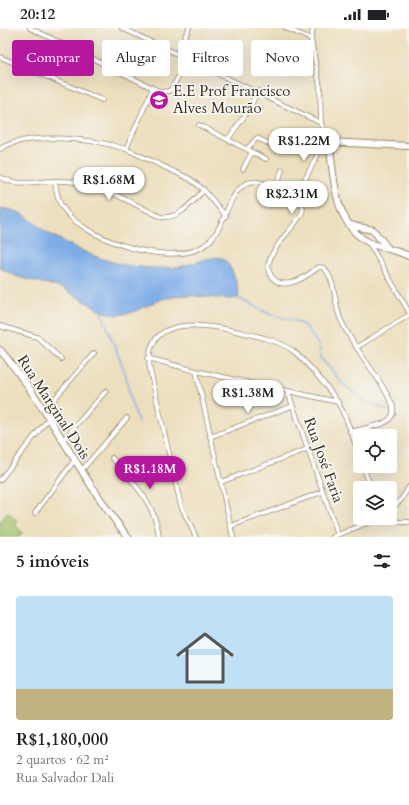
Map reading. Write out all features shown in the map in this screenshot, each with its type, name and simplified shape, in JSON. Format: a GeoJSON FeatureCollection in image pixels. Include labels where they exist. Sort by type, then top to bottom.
{"type":"FeatureCollection","features":[{"type":"Feature","properties":{"kind":"street"},"geometry":{"type":"LineString","coordinates":[[30,28],[161,92],[170,91],[179,76]]}},
{"type":"Feature","properties":{"kind":"street"},"geometry":{"type":"LineString","coordinates":[[122,28],[177,53],[189,28]]}},
{"type":"Feature","properties":{"kind":"street"},"geometry":{"type":"LineString","coordinates":[[286,28],[311,39]]}},
{"type":"Feature","properties":{"kind":"street"},"geometry":{"type":"LineString","coordinates":[[313,28],[311,39],[320,87],[321,123],[329,142],[340,208],[350,225],[362,237],[370,242],[409,256]]}},
{"type":"Feature","properties":{"kind":"street"},"geometry":{"type":"LineString","coordinates":[[0,57],[102,100]]}},
{"type":"Feature","properties":{"kind":"street"},"geometry":{"type":"LineString","coordinates":[[226,76],[321,123]]}},
{"type":"Feature","properties":{"kind":"street"},"geometry":{"type":"LineString","coordinates":[[126,149],[153,88]]}},
{"type":"Feature","properties":{"kind":"street"},"geometry":{"type":"LineString","coordinates":[[228,139],[248,111],[258,91]]}},
{"type":"Feature","properties":{"kind":"street"},"geometry":{"type":"LineString","coordinates":[[199,125],[266,159]]}},
{"type":"Feature","properties":{"kind":"street"},"geometry":{"type":"LineString","coordinates":[[247,149],[257,138],[276,147]]}},
{"type":"Feature","properties":{"kind":"street"},"geometry":{"type":"LineString","coordinates":[[0,149],[17,141],[28,139],[95,142],[126,149],[190,178],[204,190],[226,216]]}},
{"type":"Feature","properties":{"kind":"street"},"geometry":{"type":"LineString","coordinates":[[296,197],[320,150],[329,142],[409,146]]}},
{"type":"Feature","properties":{"kind":"street"},"geometry":{"type":"LineString","coordinates":[[243,169],[252,152]]}},
{"type":"Feature","properties":{"kind":"street"},"geometry":{"type":"LineString","coordinates":[[276,188],[282,170]]}},
{"type":"Feature","properties":{"kind":"street"},"geometry":{"type":"LineString","coordinates":[[0,177],[13,182],[80,182],[98,186],[161,217],[168,218],[179,214],[204,190]]}},
{"type":"Feature","properties":{"kind":"street"},"geometry":{"type":"LineString","coordinates":[[55,181],[56,192],[61,206],[88,230],[109,241],[133,249],[167,254],[192,252],[204,246],[215,236],[236,194],[247,183],[258,182],[296,197],[302,204],[302,213],[272,254],[268,268],[270,274],[278,283],[285,284],[302,277],[319,267],[324,268],[330,276],[340,317],[390,399],[394,411],[389,420],[382,424],[350,432]]}},
{"type":"Feature","properties":{"kind":"street"},"geometry":{"type":"LineString","coordinates":[[350,225],[367,228],[378,235],[387,247]]}},
{"type":"Feature","properties":{"kind":"street"},"geometry":{"type":"LineString","coordinates":[[362,237],[362,232],[367,228]]}},
{"type":"Feature","properties":{"kind":"street"},"geometry":{"type":"LineString","coordinates":[[370,242],[378,235]]}},
{"type":"Feature","properties":{"kind":"street"},"geometry":{"type":"LineString","coordinates":[[370,242],[409,312]]}},
{"type":"Feature","properties":{"kind":"street"},"geometry":{"type":"LineString","coordinates":[[357,347],[409,315]]}},
{"type":"Feature","properties":{"kind":"street"},"geometry":{"type":"LineString","coordinates":[[196,537],[181,506],[156,403],[148,358],[152,343],[164,332],[176,327],[198,325],[250,334],[282,344],[292,351],[338,402],[353,439]]}},
{"type":"Feature","properties":{"kind":"street"},"geometry":{"type":"LineString","coordinates":[[0,326],[37,337],[61,359]]}},
{"type":"Feature","properties":{"kind":"street","name":"Rua Marginal Dois"},"geometry":{"type":"LineString","coordinates":[[0,350],[24,380],[49,418],[80,472],[127,537]]}},
{"type":"Feature","properties":{"kind":"street"},"geometry":{"type":"LineString","coordinates":[[44,411],[94,353]]}},
{"type":"Feature","properties":{"kind":"street"},"geometry":{"type":"LineString","coordinates":[[148,358],[196,371],[338,402]]}},
{"type":"Feature","properties":{"kind":"street"},"geometry":{"type":"LineString","coordinates":[[196,371],[233,537]]}},
{"type":"Feature","properties":{"kind":"street"},"geometry":{"type":"LineString","coordinates":[[62,440],[106,391]]}},
{"type":"Feature","properties":{"kind":"street","name":"Rua José Faria"},"geometry":{"type":"LineString","coordinates":[[288,392],[338,535]]}},
{"type":"Feature","properties":{"kind":"street"},"geometry":{"type":"LineString","coordinates":[[210,437],[292,406]]}},
{"type":"Feature","properties":{"kind":"street"},"geometry":{"type":"LineString","coordinates":[[0,480],[49,418]]}},
{"type":"Feature","properties":{"kind":"street"},"geometry":{"type":"LineString","coordinates":[[80,472],[127,418]]}},
{"type":"Feature","properties":{"kind":"street"},"geometry":{"type":"LineString","coordinates":[[221,482],[307,449]]}},
{"type":"Feature","properties":{"kind":"street"},"geometry":{"type":"LineString","coordinates":[[112,458],[136,485],[151,506],[156,517],[160,537]]}},
{"type":"Feature","properties":{"kind":"street"},"geometry":{"type":"LineString","coordinates":[[35,513],[74,461]]}},
{"type":"Feature","properties":{"kind":"street"},"geometry":{"type":"LineString","coordinates":[[397,504],[409,487]]}},
{"type":"Feature","properties":{"kind":"street"},"geometry":{"type":"LineString","coordinates":[[230,526],[322,492]]}},
{"type":"Feature","properties":{"kind":"street"},"geometry":{"type":"LineString","coordinates":[[397,521],[409,522]]}},
{"type":"Feature","properties":{"kind":"street"},"geometry":{"type":"LineString","coordinates":[[333,537],[362,525]]}},
{"type":"Feature","properties":{"kind":"green space"},"geometry":{"type":"Polygon","coordinates":[[[8,512],[18,522],[15,525],[22,532],[20,537],[0,537],[0,521],[8,512]]]}},
{"type":"Feature","properties":{"kind":"water"},"geometry":{"type":"Polygon","coordinates":[[[0,208],[18,212],[67,244],[110,262],[143,267],[166,268],[182,266],[217,257],[221,258],[228,264],[234,276],[238,288],[238,298],[231,299],[183,295],[162,299],[133,312],[117,315],[101,311],[63,288],[18,277],[0,268],[0,208]]]}},
{"type":"Feature","properties":{"kind":"waterway"},"geometry":{"type":"LineString","coordinates":[[238,298],[269,314],[296,321],[306,327],[319,346],[321,358],[342,383],[363,400],[388,411]]}},
{"type":"Feature","properties":{"kind":"waterway"},"geometry":{"type":"LineString","coordinates":[[101,311],[126,375],[130,398],[139,425]]}},
{"type":"Feature","properties":{"kind":"place","name":"E.E Prof Francisco Alves Mourão"},"geometry":{"type":"Point","coordinates":[159,100]}}]}
